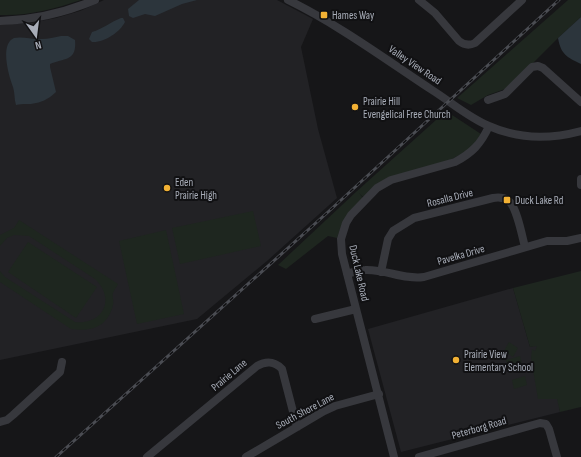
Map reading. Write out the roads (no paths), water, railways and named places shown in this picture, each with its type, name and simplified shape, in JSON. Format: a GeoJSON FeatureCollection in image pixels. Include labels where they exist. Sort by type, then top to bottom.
{"type":"FeatureCollection","features":[{"type":"Feature","properties":{"kind":"street"},"geometry":{"type":"LineString","coordinates":[[0,21],[26,20],[48,16],[79,7],[95,0]]}},
{"type":"Feature","properties":{"kind":"street","name":"Valley View Road"},"geometry":{"type":"LineString","coordinates":[[288,0],[302,3],[326,21],[395,65],[470,116],[489,126],[512,133],[544,137],[564,135],[581,131]]}},
{"type":"Feature","properties":{"kind":"street"},"geometry":{"type":"LineString","coordinates":[[419,0],[435,12],[459,40],[467,45],[475,43],[522,0]]}},
{"type":"Feature","properties":{"kind":"street"},"geometry":{"type":"LineString","coordinates":[[488,100],[505,94],[532,67],[538,66],[543,68],[581,102]]}},
{"type":"Feature","properties":{"kind":"street","name":"Duck Lake Road"},"geometry":{"type":"LineString","coordinates":[[394,457],[342,254],[341,239],[346,223],[377,188],[390,180],[455,162],[463,158],[479,145],[489,126]]}},
{"type":"Feature","properties":{"kind":"street"},"geometry":{"type":"LineString","coordinates":[[581,179],[581,185]]}},
{"type":"Feature","properties":{"kind":"street","name":"Rosalla Drive"},"geometry":{"type":"LineString","coordinates":[[381,272],[390,234],[393,231],[410,220],[493,198],[508,198],[512,205],[525,247]]}},
{"type":"Feature","properties":{"kind":"street","name":"Pavelka Drive"},"geometry":{"type":"LineString","coordinates":[[347,274],[366,270],[415,279],[547,241],[567,241],[581,238]]}},
{"type":"Feature","properties":{"kind":"street"},"geometry":{"type":"LineString","coordinates":[[315,319],[356,309]]}},
{"type":"Feature","properties":{"kind":"street"},"geometry":{"type":"LineString","coordinates":[[0,422],[7,420],[60,372],[62,362]]}},
{"type":"Feature","properties":{"kind":"street","name":"Prairie Lane"},"geometry":{"type":"LineString","coordinates":[[147,457],[256,366],[262,363],[273,363],[282,369],[297,427]]}},
{"type":"Feature","properties":{"kind":"street","name":"South Shore Lane"},"geometry":{"type":"LineString","coordinates":[[246,457],[335,406],[379,394]]}},
{"type":"Feature","properties":{"kind":"street","name":"Peterborg Road"},"geometry":{"type":"LineString","coordinates":[[419,457],[540,423],[546,424],[549,429],[556,457]]}},
{"type":"Feature","properties":{"kind":"railway"},"geometry":{"type":"LineString","coordinates":[[56,457],[328,212],[559,0]]}},
{"type":"Feature","properties":{"kind":"place","name":"Hames Way"},"geometry":{"type":"Point","coordinates":[324,15]}},
{"type":"Feature","properties":{"kind":"place","name":"Prairie Hill Evengelical Free Church"},"geometry":{"type":"Point","coordinates":[355,107]}},
{"type":"Feature","properties":{"kind":"place","name":"Eden Prairie High"},"geometry":{"type":"Point","coordinates":[167,188]}},
{"type":"Feature","properties":{"kind":"place","name":"Duck Lake Rd"},"geometry":{"type":"Point","coordinates":[507,200]}},
{"type":"Feature","properties":{"kind":"place","name":"Prairie View Elementary School"},"geometry":{"type":"Point","coordinates":[456,360]}}]}
